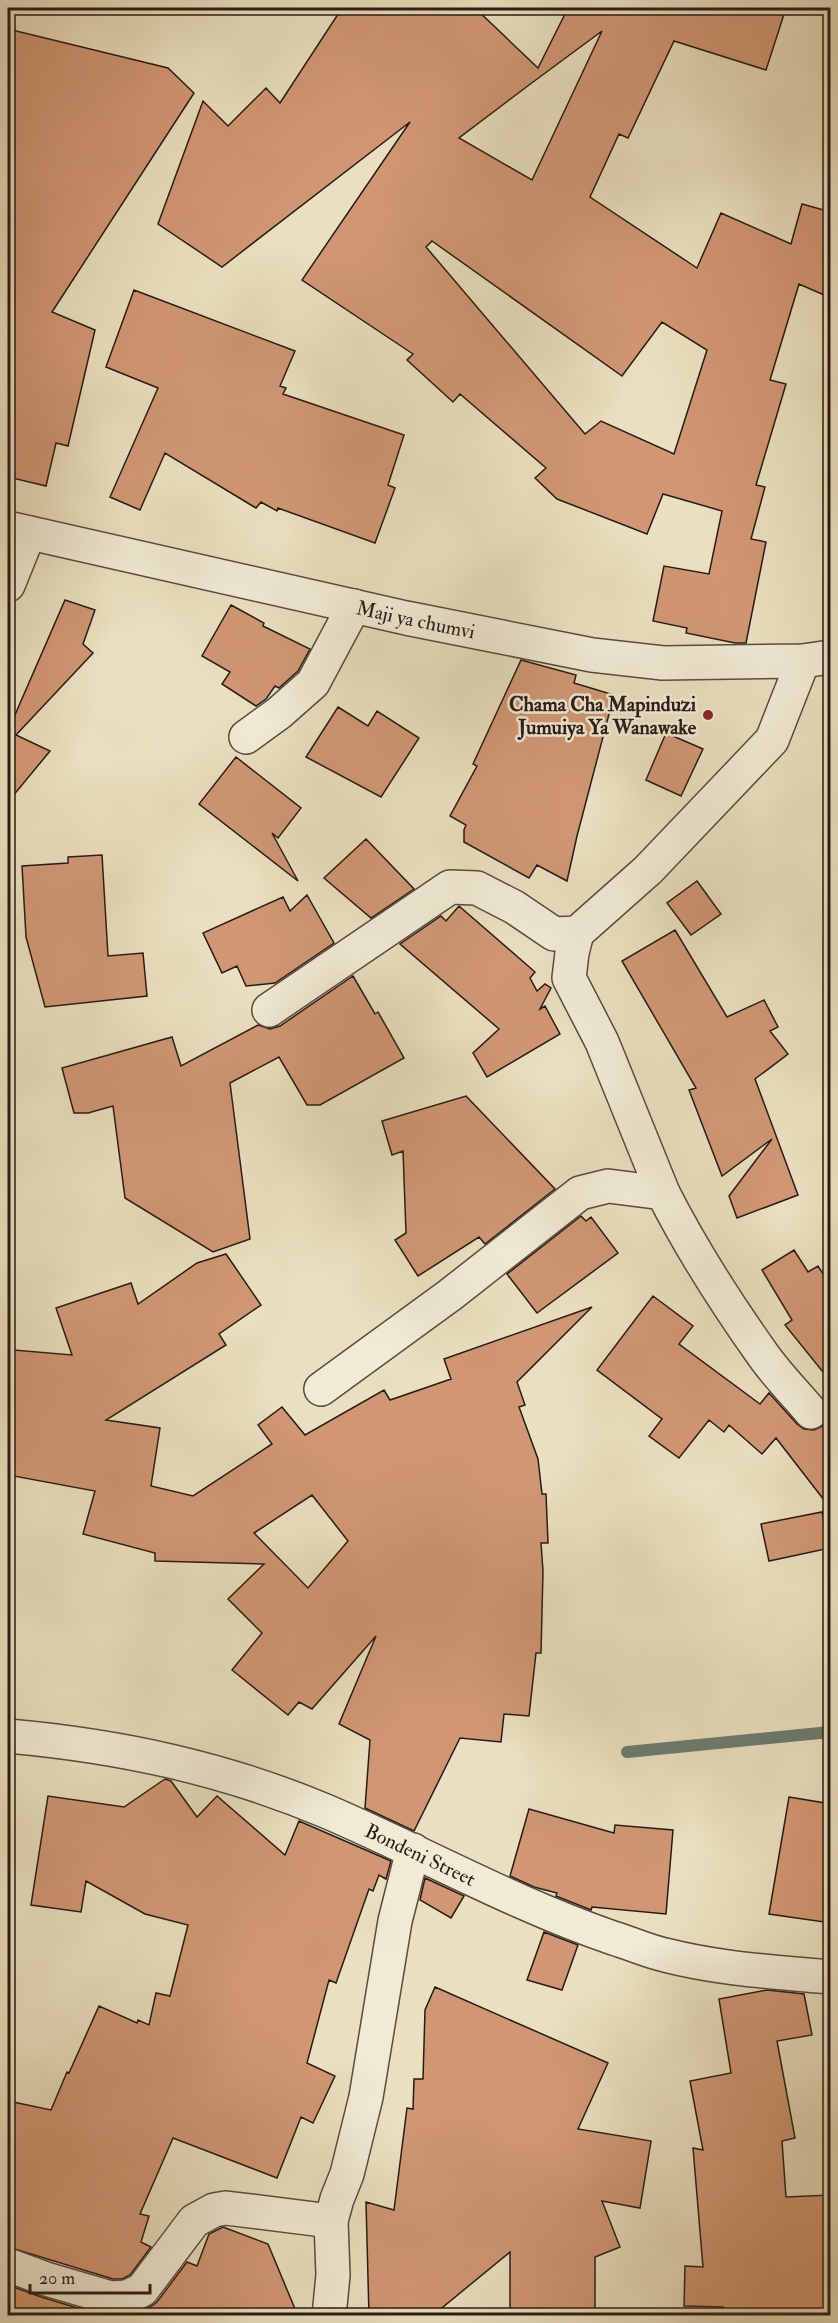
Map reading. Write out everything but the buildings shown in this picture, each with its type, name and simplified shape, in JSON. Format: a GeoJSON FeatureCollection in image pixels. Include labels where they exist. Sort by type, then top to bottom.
{"type":"FeatureCollection","features":[{"type":"Feature","properties":{"kind":"street"},"geometry":{"type":"LineString","coordinates":[[8,585],[18,530]]}},
{"type":"Feature","properties":{"kind":"street","name":"Maji ya chumvi"},"geometry":{"type":"LineString","coordinates":[[18,530],[406,618],[592,655],[663,663],[817,659]]}},
{"type":"Feature","properties":{"kind":"street"},"geometry":{"type":"LineString","coordinates":[[246,737],[279,713],[313,683],[354,606]]}},
{"type":"Feature","properties":{"kind":"street"},"geometry":{"type":"LineString","coordinates":[[811,1412],[764,1357],[724,1299],[685,1235],[663,1193],[602,1042],[569,978],[577,933],[648,870],[772,740],[817,659]]}},
{"type":"Feature","properties":{"kind":"street"},"geometry":{"type":"LineString","coordinates":[[269,1010],[450,887],[477,888],[514,907],[555,934],[577,933]]}},
{"type":"Feature","properties":{"kind":"street"},"geometry":{"type":"LineString","coordinates":[[321,1389],[450,1295],[580,1193],[608,1186],[663,1193]]}},
{"type":"Feature","properties":{"kind":"street","name":"Bondeni Street"},"geometry":{"type":"LineString","coordinates":[[8,1736],[61,1741],[200,1767],[307,1804],[413,1850],[485,1886],[574,1924],[663,1955],[717,1966],[831,1977]]}},
{"type":"Feature","properties":{"kind":"street"},"geometry":{"type":"LineString","coordinates":[[329,2316],[333,2275],[331,2222],[366,2097],[395,1921],[413,1850]]}},
{"type":"Feature","properties":{"kind":"street"},"geometry":{"type":"LineString","coordinates":[[8,2265],[111,2298],[127,2297],[142,2290],[194,2222],[214,2210],[226,2208],[331,2222]]}},
{"type":"Feature","properties":{"kind":"waterway"},"geometry":{"type":"LineString","coordinates":[[627,1752],[830,1732]]}},
{"type":"Feature","properties":{"kind":"place","name":"Chama Cha Mapinduzi Jumuiya Ya Wanawake"},"geometry":{"type":"Point","coordinates":[708,715]}}]}
